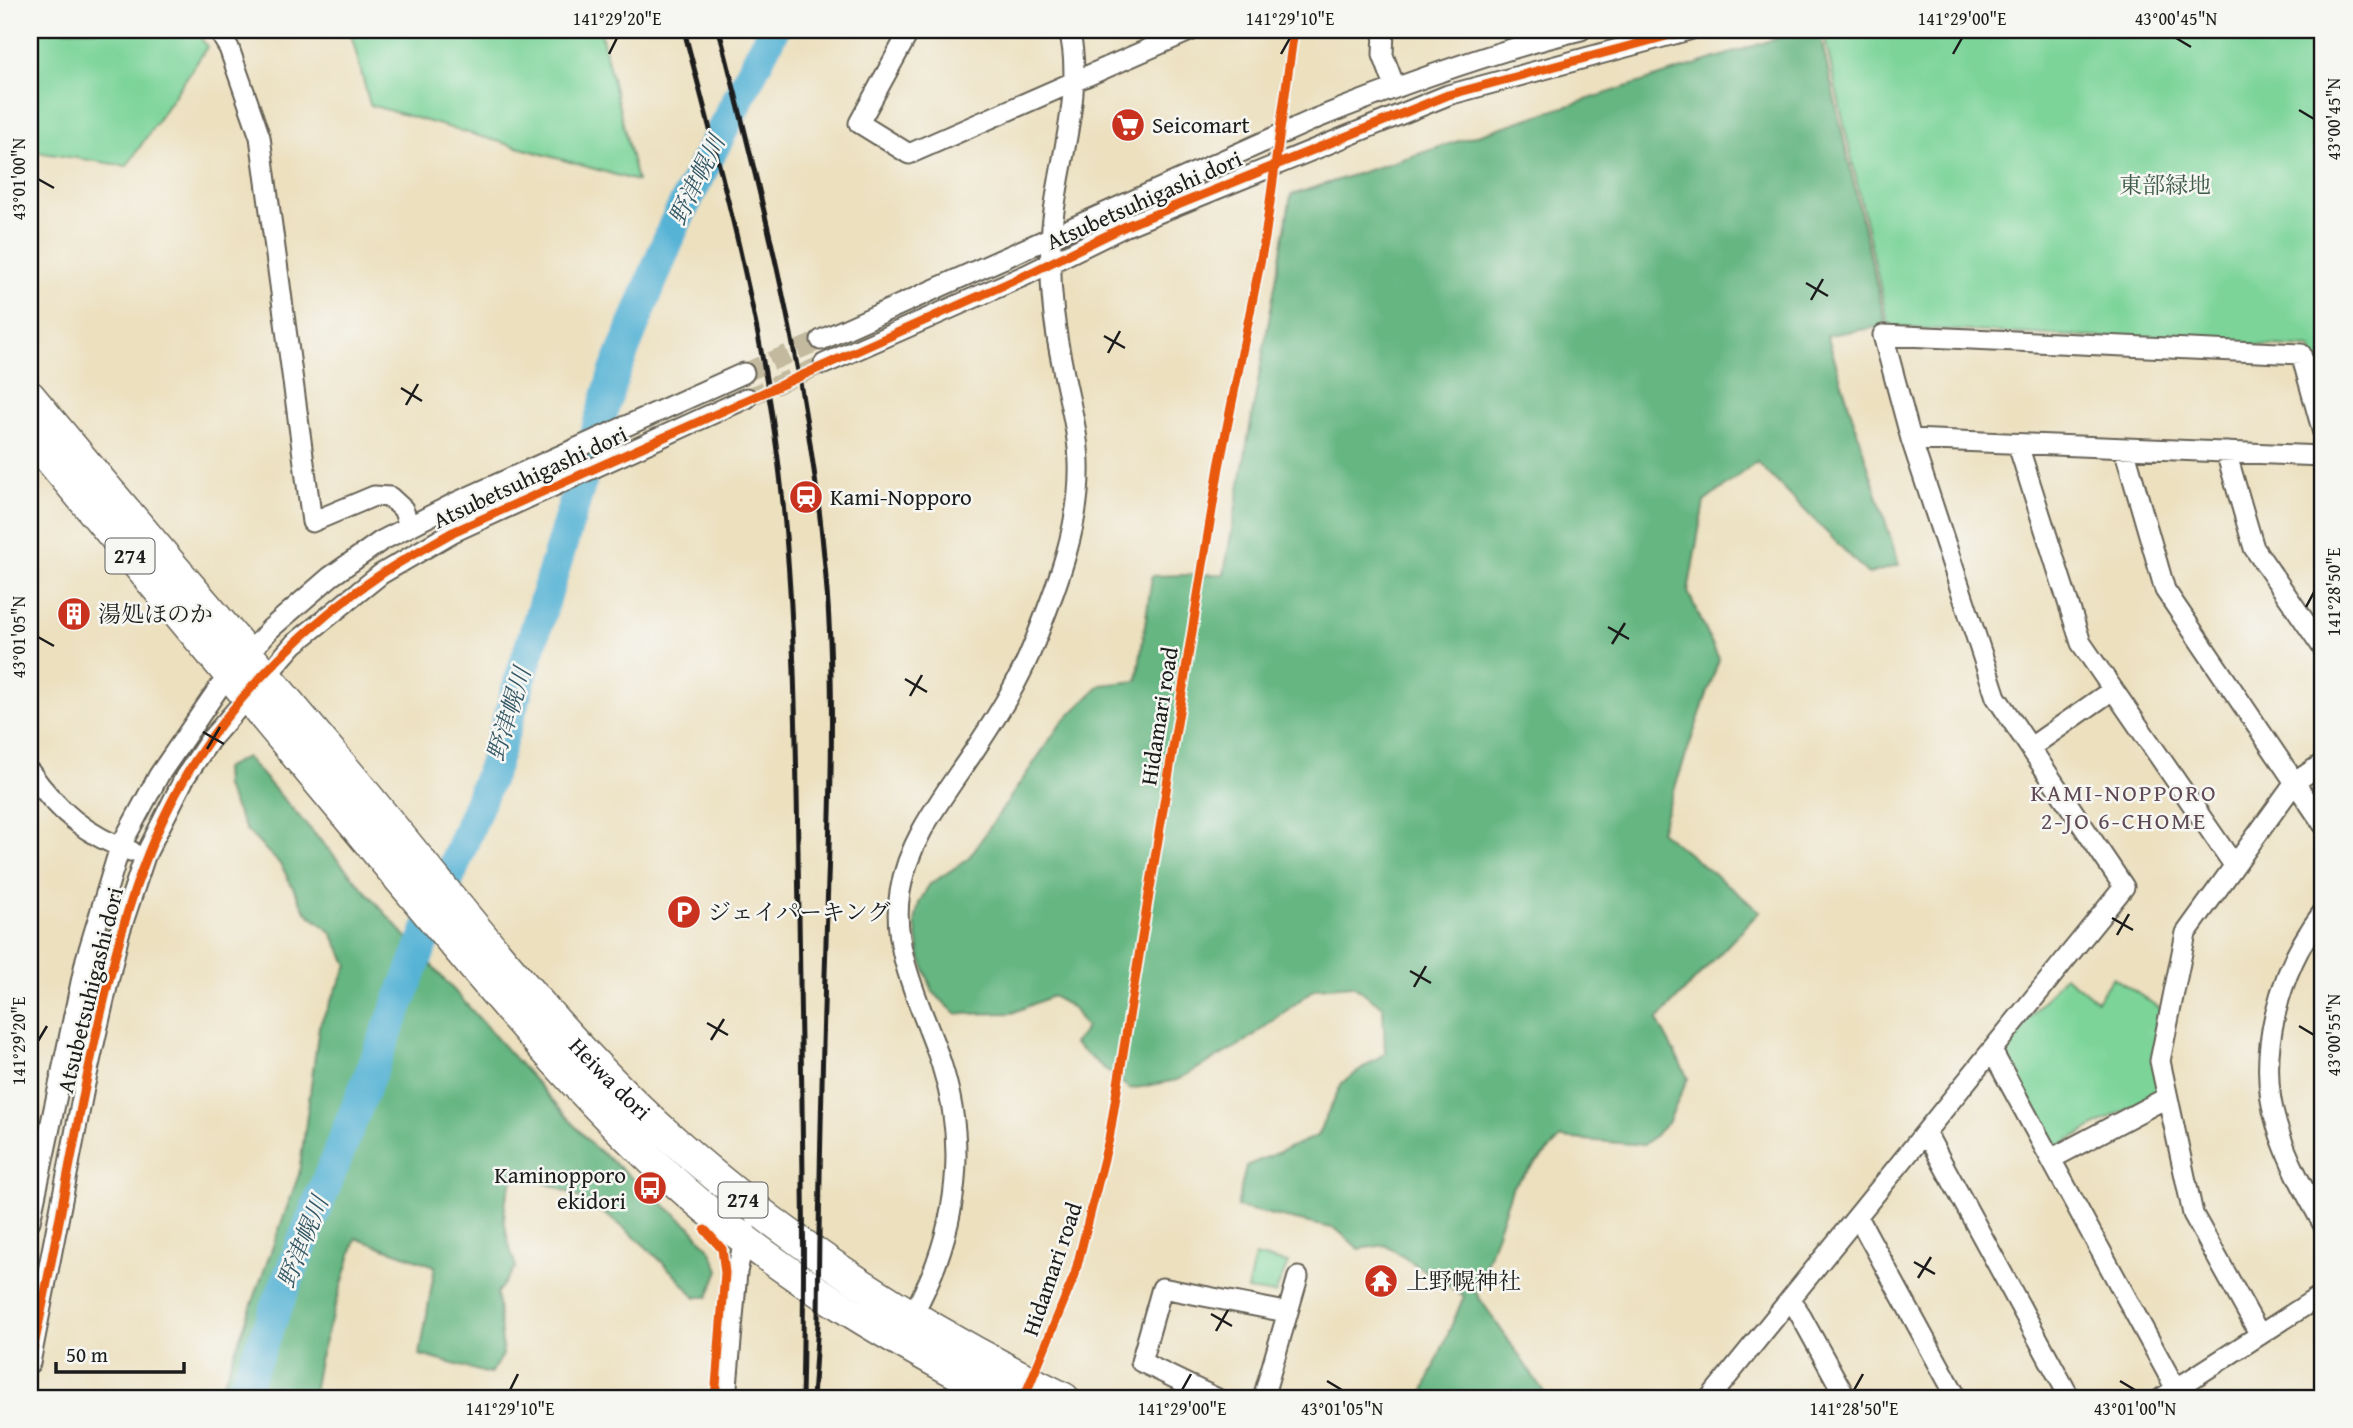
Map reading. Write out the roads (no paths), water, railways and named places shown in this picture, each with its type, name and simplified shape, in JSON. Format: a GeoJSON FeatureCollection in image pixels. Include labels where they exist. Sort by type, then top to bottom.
{"type":"FeatureCollection","features":[{"type":"Feature","properties":{"kind":"highway","name":"274"},"geometry":{"type":"LineString","coordinates":[[30,396],[257,664]]}},
{"type":"Feature","properties":{"kind":"highway","name":"274"},"geometry":{"type":"LineString","coordinates":[[30,436],[238,687]]}},
{"type":"Feature","properties":{"kind":"highway","name":"Heiwa dori"},"geometry":{"type":"LineString","coordinates":[[257,664],[478,929],[608,1076],[667,1135],[749,1205],[906,1330],[1003,1398]]}},
{"type":"Feature","properties":{"kind":"highway","name":"Heiwa dori"},"geometry":{"type":"LineString","coordinates":[[238,687],[545,1053],[614,1125],[707,1209],[808,1285],[1064,1398]]}},
{"type":"Feature","properties":{"kind":"street"},"geometry":{"type":"LineString","coordinates":[[218,30],[229,48],[260,137],[312,522],[374,496],[390,497],[402,509],[409,525]]}},
{"type":"Feature","properties":{"kind":"street"},"geometry":{"type":"LineString","coordinates":[[910,30],[859,123],[909,154],[1192,30]]}},
{"type":"Feature","properties":{"kind":"street"},"geometry":{"type":"LineString","coordinates":[[906,1330],[936,1266],[950,1218],[956,1178],[957,1146],[942,1065],[904,956],[898,924],[900,892],[908,860],[922,831],[1002,707],[1026,662],[1070,536],[1078,493],[1079,460],[1057,339],[1051,239],[1073,82],[1069,30]]}},
{"type":"Feature","properties":{"kind":"street"},"geometry":{"type":"LineString","coordinates":[[1384,30],[1383,55],[1395,87]]}},
{"type":"Feature","properties":{"kind":"street","name":"Atsubetsuhigashi dori"},"geometry":{"type":"LineString","coordinates":[[821,340],[1315,119],[1395,87],[1547,34],[1581,30]]}},
{"type":"Feature","properties":{"kind":"street","name":"Atsubetsuhigashi dori"},"geometry":{"type":"LineString","coordinates":[[824,364],[1126,226],[1448,94],[1689,30]]}},
{"type":"Feature","properties":{"kind":"street"},"geometry":{"type":"LineString","coordinates":[[1710,1398],[1728,1390],[1791,1298],[2124,887],[1996,697],[1911,439],[1883,335],[2301,354],[2323,433]]}},
{"type":"Feature","properties":{"kind":"street","name":"Atsubetsuhigashi dori"},"geometry":{"type":"LineString","coordinates":[[30,1221],[86,959],[120,848],[159,775],[257,664],[270,629],[330,577],[409,525],[744,373]]}},
{"type":"Feature","properties":{"kind":"street","name":"Atsubetsuhigashi dori"},"geometry":{"type":"LineString","coordinates":[[30,1363],[84,1088],[119,934],[145,856],[238,687],[257,664],[294,644],[381,574],[453,532],[747,398]]}},
{"type":"Feature","properties":{"kind":"street"},"geometry":{"type":"LineString","coordinates":[[1911,439],[2323,456]]}},
{"type":"Feature","properties":{"kind":"street"},"geometry":{"type":"LineString","coordinates":[[2018,445],[2081,643],[2111,691],[2234,865]]}},
{"type":"Feature","properties":{"kind":"street"},"geometry":{"type":"LineString","coordinates":[[2124,448],[2165,590],[2323,824]]}},
{"type":"Feature","properties":{"kind":"street"},"geometry":{"type":"LineString","coordinates":[[2226,452],[2254,548],[2323,648]]}},
{"type":"Feature","properties":{"kind":"street"},"geometry":{"type":"LineString","coordinates":[[2031,747],[2111,691]]}},
{"type":"Feature","properties":{"kind":"street"},"geometry":{"type":"LineString","coordinates":[[2260,1335],[2193,1214],[2160,1061],[2186,933],[2295,782],[2323,763]]}},
{"type":"Feature","properties":{"kind":"street"},"geometry":{"type":"LineString","coordinates":[[30,772],[69,817],[87,832],[120,848],[145,856]]}},
{"type":"Feature","properties":{"kind":"street"},"geometry":{"type":"LineString","coordinates":[[2323,912],[2298,950],[2273,1014],[2270,1071],[2276,1124],[2297,1179],[2323,1224]]}},
{"type":"Feature","properties":{"kind":"street"},"geometry":{"type":"LineString","coordinates":[[1992,1051],[2051,1159],[2169,1394],[2323,1294]]}},
{"type":"Feature","properties":{"kind":"street"},"geometry":{"type":"LineString","coordinates":[[59,1082],[84,1088]]}},
{"type":"Feature","properties":{"kind":"street"},"geometry":{"type":"LineString","coordinates":[[2051,1159],[2166,1098]]}},
{"type":"Feature","properties":{"kind":"street"},"geometry":{"type":"LineString","coordinates":[[1926,1133],[2070,1398]]}},
{"type":"Feature","properties":{"kind":"street"},"geometry":{"type":"LineString","coordinates":[[726,1398],[737,1272],[749,1205]]}},
{"type":"Feature","properties":{"kind":"street"},"geometry":{"type":"LineString","coordinates":[[1858,1217],[1957,1398]]}},
{"type":"Feature","properties":{"kind":"street"},"geometry":{"type":"LineString","coordinates":[[1263,1398],[1298,1277]]}},
{"type":"Feature","properties":{"kind":"street"},"geometry":{"type":"LineString","coordinates":[[1216,1398],[1141,1362],[1162,1288],[1286,1312]]}},
{"type":"Feature","properties":{"kind":"street"},"geometry":{"type":"LineString","coordinates":[[1791,1298],[1846,1398]]}},
{"type":"Feature","properties":{"kind":"waterway","name":"野津幌川"},"geometry":{"type":"LineString","coordinates":[[240,1398],[493,768],[614,374],[675,223],[773,30]]}},
{"type":"Feature","properties":{"kind":"tunnel"},"geometry":{"type":"LineString","coordinates":[[744,373],[821,340]]}},
{"type":"Feature","properties":{"kind":"tunnel"},"geometry":{"type":"LineString","coordinates":[[747,398],[824,364]]}},
{"type":"Feature","properties":{"kind":"railway"},"geometry":{"type":"LineString","coordinates":[[684,30],[736,232],[758,333],[775,436],[788,555],[797,793],[803,1217],[802,1398]]}},
{"type":"Feature","properties":{"kind":"railway"},"geometry":{"type":"LineString","coordinates":[[719,30],[791,332],[805,409],[825,563],[830,641],[831,754],[818,1322],[813,1398]]}},
{"type":"Feature","properties":{"kind":"place","name":"Seicomart"},"geometry":{"type":"Point","coordinates":[1128,125]}},
{"type":"Feature","properties":{"kind":"place","name":"Kami-Nopporo"},"geometry":{"type":"Point","coordinates":[806,497]}},
{"type":"Feature","properties":{"kind":"place","name":"湯処ほのか"},"geometry":{"type":"Point","coordinates":[74,614]}},
{"type":"Feature","properties":{"kind":"place","name":"ジェイパーキング"},"geometry":{"type":"Point","coordinates":[684,912]}},
{"type":"Feature","properties":{"kind":"place","name":"Kaminopporo ekidori"},"geometry":{"type":"Point","coordinates":[650,1188]}},
{"type":"Feature","properties":{"kind":"place","name":"上野幌神社"},"geometry":{"type":"Point","coordinates":[1381,1281]}},
{"type":"Feature","properties":{"kind":"district","name":"KAMI-NOPPORO 2-JO 6-CHOME"},"geometry":{"type":"Point","coordinates":[2124,807]}},
{"type":"Feature","properties":{"kind":"park label","name":"東部緑地"},"geometry":{"type":"Point","coordinates":[2165,185]}}]}
